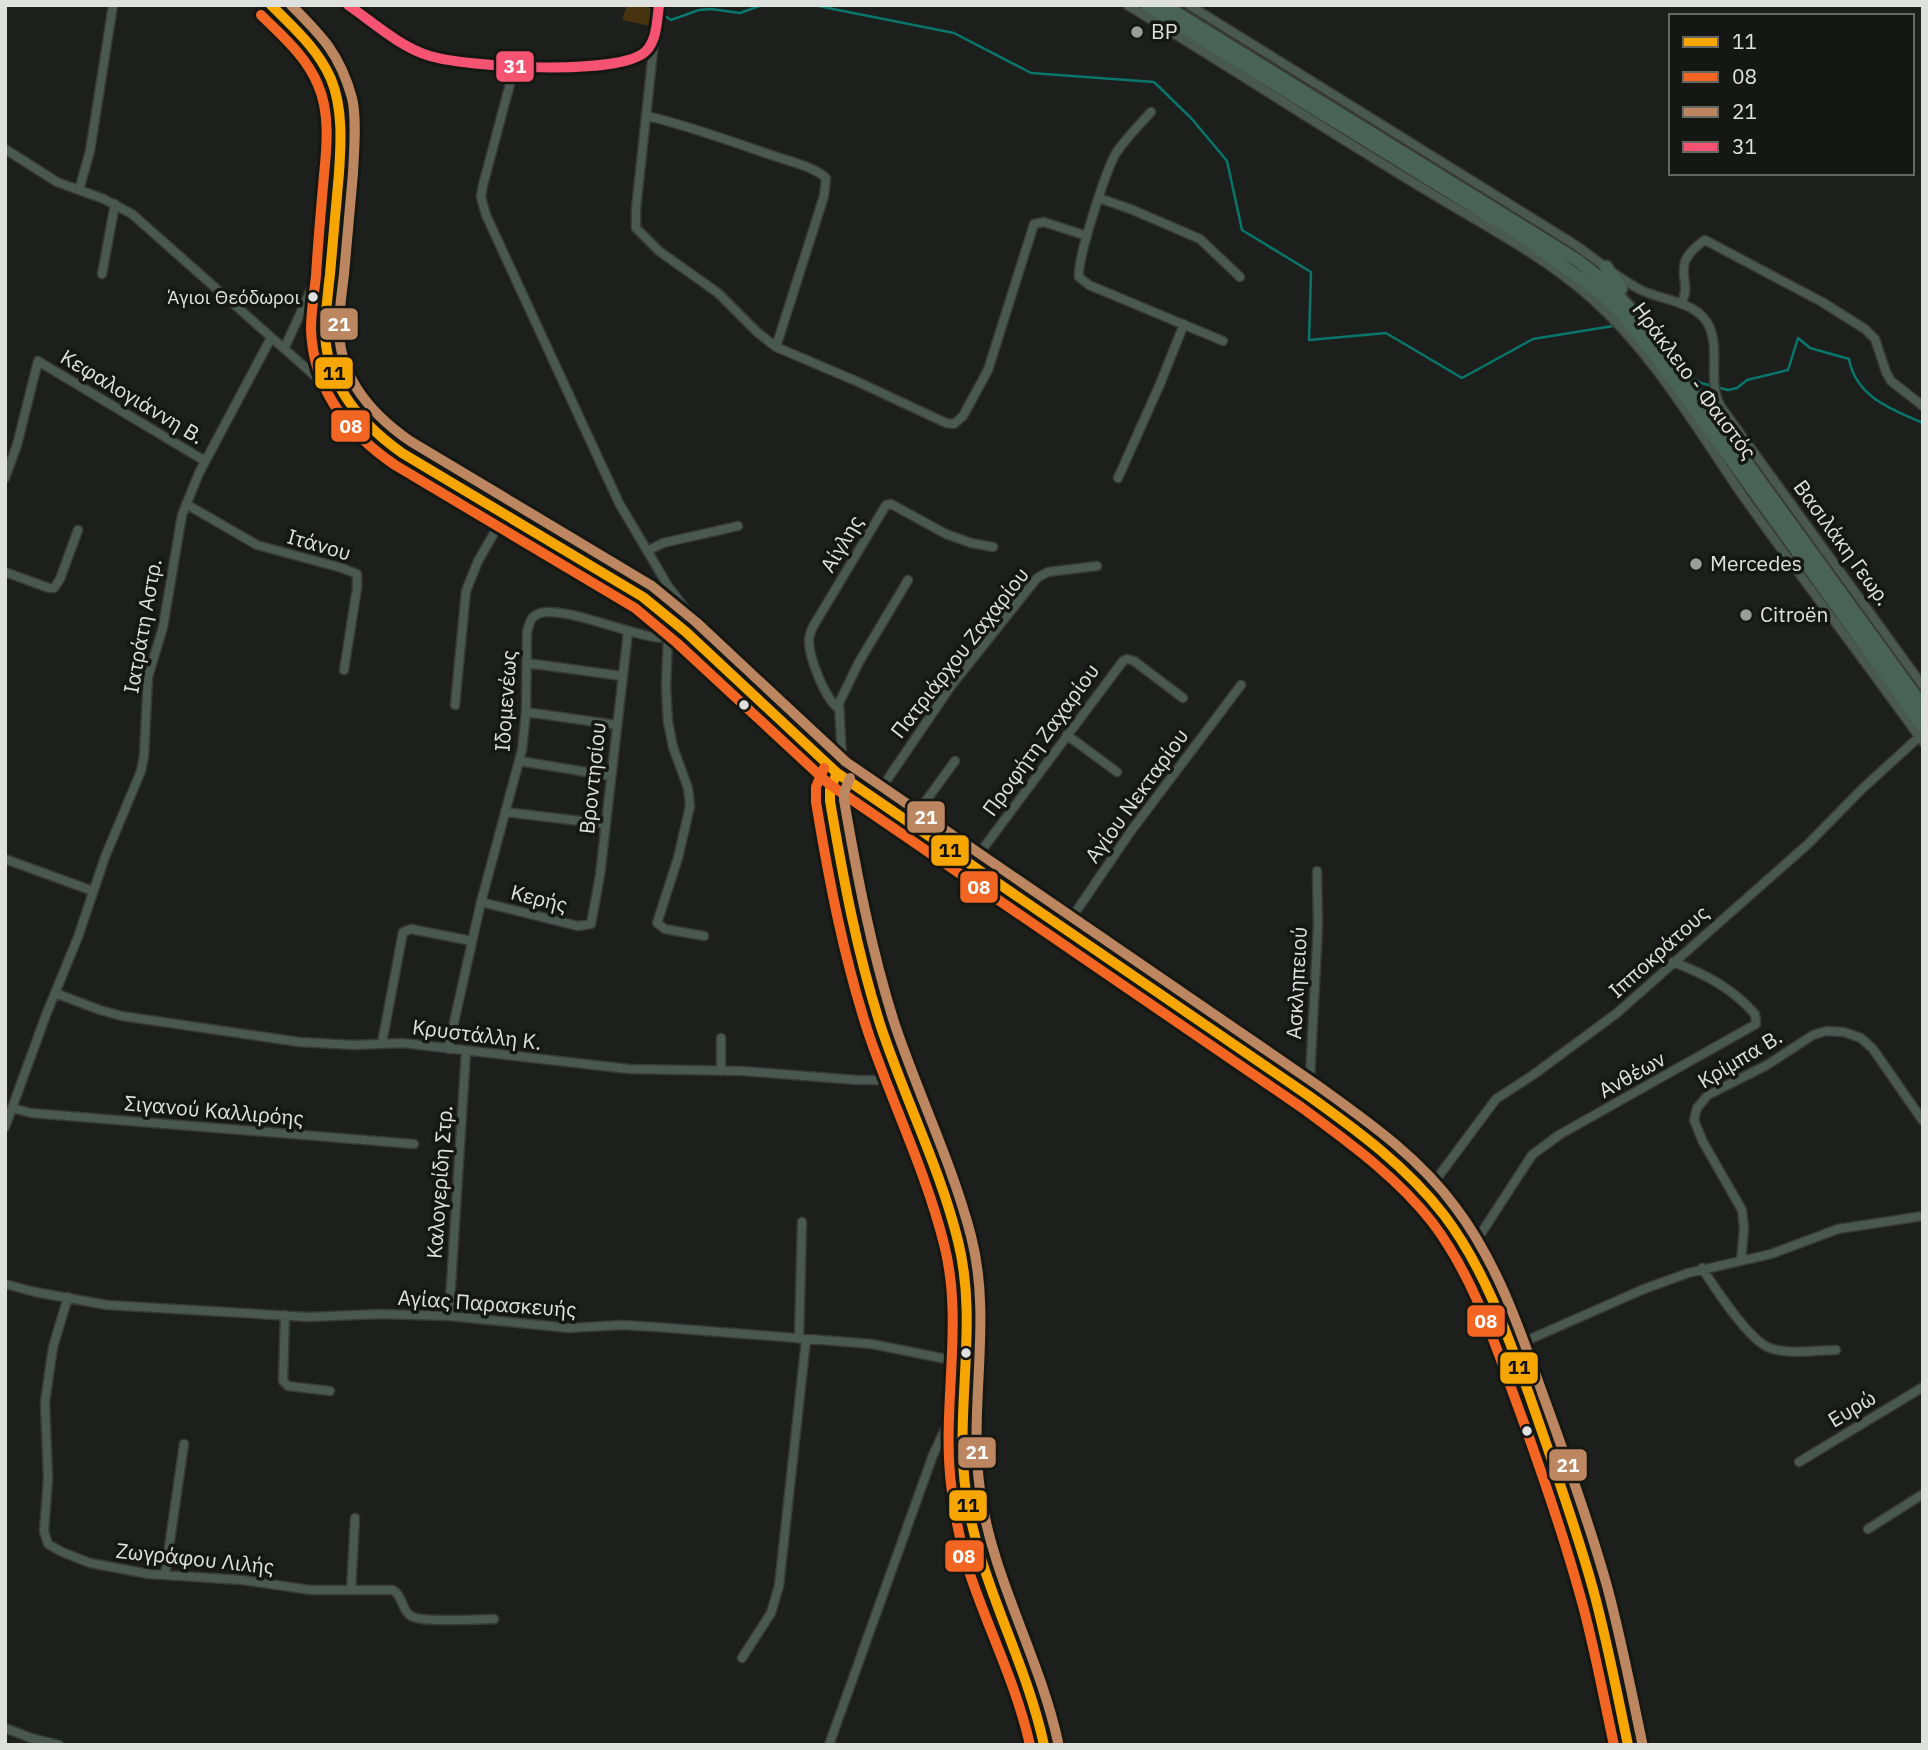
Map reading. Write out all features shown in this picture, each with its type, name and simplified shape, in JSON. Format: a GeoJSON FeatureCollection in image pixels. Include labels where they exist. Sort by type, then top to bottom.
{"type":"FeatureCollection","features":[{"type":"Feature","properties":{"kind":"main road"},"geometry":{"type":"LineString","coordinates":[[271,5],[312,45],[331,79],[339,104],[340,156],[326,329],[328,355],[336,381],[355,413],[382,440],[628,586],[656,606],[837,773],[1309,1096],[1383,1150],[1426,1193],[1452,1225],[1469,1252],[1491,1294],[1512,1347],[1592,1588],[1628,1745]]}},
{"type":"Feature","properties":{"kind":"main road","name":"Ηράκλειο - Φαιστός"},"geometry":{"type":"LineString","coordinates":[[1146,5],[1385,154],[1577,260],[1605,282],[1652,332],[1923,706]]}},
{"type":"Feature","properties":{"kind":"main road","name":"Ηράκλειο - Φαιστός"},"geometry":{"type":"LineString","coordinates":[[1164,5],[1505,219],[1598,291],[1622,314],[1656,356],[1738,470],[1922,735]]}},
{"type":"Feature","properties":{"kind":"main road"},"geometry":{"type":"LineString","coordinates":[[1606,267],[1652,332]]}},
{"type":"Feature","properties":{"kind":"main road"},"geometry":{"type":"LineString","coordinates":[[1738,470],[1745,499]]}},
{"type":"Feature","properties":{"kind":"street"},"geometry":{"type":"LineString","coordinates":[[79,190],[90,151],[113,5]]}},
{"type":"Feature","properties":{"kind":"street"},"geometry":{"type":"LineString","coordinates":[[348,5],[414,49],[449,60],[555,66],[626,61],[647,49],[655,33]]}},
{"type":"Feature","properties":{"kind":"street"},"geometry":{"type":"LineString","coordinates":[[1127,5],[1515,242],[1563,275],[1614,320],[1656,371],[1745,499],[1922,735]]}},
{"type":"Feature","properties":{"kind":"street"},"geometry":{"type":"LineString","coordinates":[[1189,5],[1585,251],[1642,291],[1681,304],[1685,296],[1683,265],[1689,253],[1705,240],[1822,302],[1865,329],[1875,339],[1891,381],[1923,406]]}},
{"type":"Feature","properties":{"kind":"street"},"geometry":{"type":"LineString","coordinates":[[658,6],[635,224],[638,232],[659,251],[718,293],[776,347],[946,424],[954,424],[963,416],[988,370],[1034,224],[1044,222],[1087,236]]}},
{"type":"Feature","properties":{"kind":"street"},"geometry":{"type":"LineString","coordinates":[[515,65],[483,185],[481,197],[486,215],[607,478],[668,586],[709,640],[711,646],[708,652]]}},
{"type":"Feature","properties":{"kind":"street"},"geometry":{"type":"LineString","coordinates":[[1150,112],[1116,154],[1087,236],[1079,268],[1080,279],[1223,341]]}},
{"type":"Feature","properties":{"kind":"street"},"geometry":{"type":"LineString","coordinates":[[647,116],[687,126],[817,172],[826,178],[824,196],[776,347]]}},
{"type":"Feature","properties":{"kind":"street"},"geometry":{"type":"LineString","coordinates":[[5,149],[47,176],[115,204],[138,219],[315,376],[329,382],[336,381]]}},
{"type":"Feature","properties":{"kind":"street"},"geometry":{"type":"LineString","coordinates":[[1498,197],[1506,230],[1515,242]]}},
{"type":"Feature","properties":{"kind":"street"},"geometry":{"type":"LineString","coordinates":[[1099,198],[1200,239],[1240,277]]}},
{"type":"Feature","properties":{"kind":"street"},"geometry":{"type":"LineString","coordinates":[[102,274],[115,204]]}},
{"type":"Feature","properties":{"kind":"street"},"geometry":{"type":"LineString","coordinates":[[1479,221],[1493,223],[1525,214]]}},
{"type":"Feature","properties":{"kind":"street"},"geometry":{"type":"LineString","coordinates":[[285,347],[314,284],[317,279],[329,273]]}},
{"type":"Feature","properties":{"kind":"street","name":"Βασιλάκη Γεωρ."},"geometry":{"type":"LineString","coordinates":[[1681,304],[1697,312],[1710,329],[1713,343],[1713,377],[1719,403],[1923,686]]}},
{"type":"Feature","properties":{"kind":"street"},"geometry":{"type":"LineString","coordinates":[[1118,478],[1184,324]]}},
{"type":"Feature","properties":{"kind":"street","name":"Ιατράτη Αστρ."},"geometry":{"type":"LineString","coordinates":[[5,1127],[72,953],[104,857],[141,771],[148,677],[163,627],[178,531],[186,504],[205,461],[271,338]]}},
{"type":"Feature","properties":{"kind":"street","name":"Κεφαλογιάννη Β."},"geometry":{"type":"LineString","coordinates":[[5,478],[17,445],[38,361],[205,461]]}},
{"type":"Feature","properties":{"kind":"street","name":"Αίγλης"},"geometry":{"type":"LineString","coordinates":[[838,708],[823,687],[811,653],[810,637],[817,620],[886,505],[891,503],[946,534],[993,547]]}},
{"type":"Feature","properties":{"kind":"street","name":"Ιτάνου"},"geometry":{"type":"LineString","coordinates":[[186,504],[257,545],[357,574],[344,670]]}},
{"type":"Feature","properties":{"kind":"street"},"geometry":{"type":"LineString","coordinates":[[455,705],[468,586],[478,561],[505,514]]}},
{"type":"Feature","properties":{"kind":"street"},"geometry":{"type":"LineString","coordinates":[[647,551],[663,543],[738,526]]}},
{"type":"Feature","properties":{"kind":"street"},"geometry":{"type":"LineString","coordinates":[[5,572],[54,588],[60,579],[78,530]]}},
{"type":"Feature","properties":{"kind":"street","name":"Πατριάρχου Ζαχαρίου"},"geometry":{"type":"LineString","coordinates":[[874,799],[951,686],[1037,578],[1048,572],[1097,566]]}},
{"type":"Feature","properties":{"kind":"street"},"geometry":{"type":"LineString","coordinates":[[908,580],[849,679],[838,708],[842,758],[832,784],[830,801],[843,874],[872,999],[958,1242],[967,1307],[961,1443],[964,1478],[984,1575],[1031,1688],[1044,1745]]}},
{"type":"Feature","properties":{"kind":"street","name":"Ιδομενέως"},"geometry":{"type":"LineString","coordinates":[[448,1049],[481,902],[520,761],[526,712],[528,627],[532,618],[541,612],[576,617],[653,637],[668,637],[686,632]]}},
{"type":"Feature","properties":{"kind":"street","name":"Βροντησίου"},"geometry":{"type":"LineString","coordinates":[[589,926],[594,917],[628,632]]}},
{"type":"Feature","properties":{"kind":"street"},"geometry":{"type":"LineString","coordinates":[[668,637],[668,722],[673,747],[688,788],[690,806],[678,858],[657,923],[665,929],[704,936]]}},
{"type":"Feature","properties":{"kind":"street","name":"Προφήτη Ζαχαρίου"},"geometry":{"type":"LineString","coordinates":[[970,866],[1125,659],[1138,664],[1182,698]]}},
{"type":"Feature","properties":{"kind":"street"},"geometry":{"type":"LineString","coordinates":[[527,663],[622,676]]}},
{"type":"Feature","properties":{"kind":"street","name":"Αγίου Νεκταρίου"},"geometry":{"type":"LineString","coordinates":[[1064,929],[1131,831],[1241,685]]}},
{"type":"Feature","properties":{"kind":"street"},"geometry":{"type":"LineString","coordinates":[[526,712],[617,726]]}},
{"type":"Feature","properties":{"kind":"street"},"geometry":{"type":"LineString","coordinates":[[1067,735],[1117,772]]}},
{"type":"Feature","properties":{"kind":"street","name":"Ιπποκράτους"},"geometry":{"type":"LineString","coordinates":[[1426,1193],[1496,1099],[1617,1013],[1808,844],[1862,789],[1922,735]]}},
{"type":"Feature","properties":{"kind":"street"},"geometry":{"type":"LineString","coordinates":[[520,761],[611,776]]}},
{"type":"Feature","properties":{"kind":"street"},"geometry":{"type":"LineString","coordinates":[[909,824],[955,761]]}},
{"type":"Feature","properties":{"kind":"street"},"geometry":{"type":"LineString","coordinates":[[505,812],[606,824]]}},
{"type":"Feature","properties":{"kind":"street"},"geometry":{"type":"LineString","coordinates":[[5,859],[93,891]]}},
{"type":"Feature","properties":{"kind":"street","name":"Ασκληπειού"},"geometry":{"type":"LineString","coordinates":[[1309,1096],[1318,926],[1317,871]]}},
{"type":"Feature","properties":{"kind":"street","name":"Κερής"},"geometry":{"type":"LineString","coordinates":[[481,902],[565,923],[589,926]]}},
{"type":"Feature","properties":{"kind":"street"},"geometry":{"type":"LineString","coordinates":[[382,1043],[403,932],[411,929],[472,941]]}},
{"type":"Feature","properties":{"kind":"street","name":"Ανθέων"},"geometry":{"type":"LineString","coordinates":[[1469,1252],[1537,1150],[1755,1024],[1755,1014],[1727,988],[1699,971],[1673,961]]}},
{"type":"Feature","properties":{"kind":"street","name":"Κρυστάλλη Κ."},"geometry":{"type":"LineString","coordinates":[[55,993],[100,1010],[152,1021],[299,1042],[355,1045],[402,1043],[639,1070],[720,1071],[857,1080],[881,1080],[899,1075]]}},
{"type":"Feature","properties":{"kind":"street","name":"Κρίμπα Β."},"geometry":{"type":"LineString","coordinates":[[1741,1261],[1744,1228],[1742,1210],[1703,1142],[1694,1120],[1697,1108],[1708,1095],[1767,1065],[1814,1035],[1826,1031],[1844,1032],[1861,1038],[1874,1049],[1923,1121]]}},
{"type":"Feature","properties":{"kind":"street"},"geometry":{"type":"LineString","coordinates":[[720,1071],[721,1038]]}},
{"type":"Feature","properties":{"kind":"street","name":"Καλογερίδη Στρ."},"geometry":{"type":"LineString","coordinates":[[449,1316],[466,1051]]}},
{"type":"Feature","properties":{"kind":"street","name":"Σιγανού Καλλιρόης"},"geometry":{"type":"LineString","coordinates":[[12,1108],[31,1113],[414,1144]]}},
{"type":"Feature","properties":{"kind":"street"},"geometry":{"type":"LineString","coordinates":[[1512,1347],[1652,1285],[1702,1268],[1771,1254],[1838,1229],[1923,1216]]}},
{"type":"Feature","properties":{"kind":"street"},"geometry":{"type":"LineString","coordinates":[[742,1658],[771,1613],[779,1586],[803,1340],[802,1222]]}},
{"type":"Feature","properties":{"kind":"street"},"geometry":{"type":"LineString","coordinates":[[1702,1268],[1745,1326],[1764,1345],[1781,1350],[1836,1350]]}},
{"type":"Feature","properties":{"kind":"street","name":"Αγίας Παρασκευής"},"geometry":{"type":"LineString","coordinates":[[5,1284],[107,1305],[285,1315],[449,1316],[569,1328],[622,1325],[872,1344],[966,1363]]}},
{"type":"Feature","properties":{"kind":"street","name":"Ζωγράφου Λιλής"},"geometry":{"type":"LineString","coordinates":[[68,1297],[54,1347],[45,1402],[48,1479],[46,1540],[54,1549],[90,1563],[165,1575],[242,1580],[311,1590],[393,1590],[400,1596],[407,1612],[415,1618],[494,1619]]}},
{"type":"Feature","properties":{"kind":"street"},"geometry":{"type":"LineString","coordinates":[[285,1315],[283,1381],[288,1386],[330,1391]]}},
{"type":"Feature","properties":{"kind":"street","name":"Ευρώ"},"geometry":{"type":"LineString","coordinates":[[1798,1462],[1923,1387]]}},
{"type":"Feature","properties":{"kind":"street"},"geometry":{"type":"LineString","coordinates":[[828,1745],[933,1455],[964,1397]]}},
{"type":"Feature","properties":{"kind":"street"},"geometry":{"type":"LineString","coordinates":[[165,1575],[184,1444]]}},
{"type":"Feature","properties":{"kind":"street"},"geometry":{"type":"LineString","coordinates":[[1868,1529],[1923,1494]]}},
{"type":"Feature","properties":{"kind":"street"},"geometry":{"type":"LineString","coordinates":[[351,1590],[355,1518]]}},
{"type":"Feature","properties":{"kind":"street"},"geometry":{"type":"LineString","coordinates":[[5,1728],[59,1745]]}},
{"type":"Feature","properties":{"kind":"shaded area"},"geometry":{"type":"Polygon","coordinates":[[[627,5],[646,5],[655,13],[651,26],[622,20],[627,5]]]}},
{"type":"Feature","properties":{"kind":"waterway"},"geometry":{"type":"LineString","coordinates":[[650,5],[656,10]]}},
{"type":"Feature","properties":{"kind":"waterway"},"geometry":{"type":"LineString","coordinates":[[662,14],[671,20],[699,10],[740,13],[762,5]]}},
{"type":"Feature","properties":{"kind":"waterway"},"geometry":{"type":"LineString","coordinates":[[813,5],[954,33],[1031,73],[1154,82],[1192,119],[1227,161],[1242,230],[1311,272],[1309,340],[1386,333],[1462,378],[1533,339],[1613,326]]}},
{"type":"Feature","properties":{"kind":"waterway"},"geometry":{"type":"LineString","coordinates":[[1652,324],[1663,333],[1676,354]]}},
{"type":"Feature","properties":{"kind":"waterway"},"geometry":{"type":"LineString","coordinates":[[1692,377],[1701,383],[1728,390],[1737,388],[1747,380],[1788,370],[1798,338],[1810,348],[1849,359],[1853,372],[1867,392],[1887,407],[1923,423]]}},
{"type":"Feature","properties":{"kind":"transit line","name":"11"},"geometry":{"type":"LineString","coordinates":[[271,5],[305,39],[326,68],[338,102],[339,173],[325,327],[331,366],[347,399],[372,428],[402,453],[643,597],[686,632],[837,773],[1309,1096],[1363,1136],[1414,1181],[1459,1236],[1494,1303],[1513,1350],[1586,1565],[1603,1628],[1628,1745]]}},
{"type":"Feature","properties":{"kind":"transit line","name":"21"},"geometry":{"type":"LineString","coordinates":[[291,5],[321,36],[336,57],[354,106],[353,173],[339,328],[340,346],[351,379],[370,407],[410,441],[652,586],[696,622],[846,762],[1317,1085],[1355,1112],[1426,1172],[1471,1229],[1496,1275],[1516,1322],[1569,1466],[1600,1562],[1617,1625],[1642,1742]]}},
{"type":"Feature","properties":{"kind":"transit line","name":"31"},"geometry":{"type":"LineString","coordinates":[[348,5],[398,41],[430,56],[475,64],[542,67],[576,67],[631,59],[650,46],[656,30],[659,5]]}},
{"type":"Feature","properties":{"kind":"transit line","name":"08"},"geometry":{"type":"LineString","coordinates":[[261,15],[307,65],[322,95],[327,129],[326,152],[311,329],[318,371],[336,408],[348,424],[362,439],[395,465],[635,608],[677,643],[829,784],[1301,1107],[1371,1160],[1418,1205],[1459,1264],[1500,1357],[1573,1571],[1590,1632],[1614,1745]]}},
{"type":"Feature","properties":{"kind":"transit line","name":"08"},"geometry":{"type":"LineString","coordinates":[[824,768],[816,787],[816,802],[845,949],[869,1035],[937,1217],[950,1275],[953,1336],[949,1461],[960,1537],[972,1580],[1011,1682],[1030,1745]]}},
{"type":"Feature","properties":{"kind":"transit line","name":"11"},"geometry":{"type":"LineString","coordinates":[[837,773],[830,790],[830,801],[865,971],[890,1054],[951,1214],[964,1272],[967,1335],[963,1462],[972,1526],[991,1589],[1026,1681],[1044,1745]]}},
{"type":"Feature","properties":{"kind":"transit line","name":"21"},"geometry":{"type":"LineString","coordinates":[[850,778],[844,800],[878,967],[903,1049],[945,1155],[963,1209],[977,1268],[980,1299],[977,1458],[986,1523],[1050,1710],[1058,1742]]}},
{"type":"Feature","properties":{"kind":"place","name":"BP"},"geometry":{"type":"Point","coordinates":[1137,32]}},
{"type":"Feature","properties":{"kind":"place","name":"Άγιοι Θεόδωροι"},"geometry":{"type":"Point","coordinates":[313,297]}},
{"type":"Feature","properties":{"kind":"place","name":"Mercedes"},"geometry":{"type":"Point","coordinates":[1696,564]}},
{"type":"Feature","properties":{"kind":"place","name":"Citroën"},"geometry":{"type":"Point","coordinates":[1746,615]}}]}
